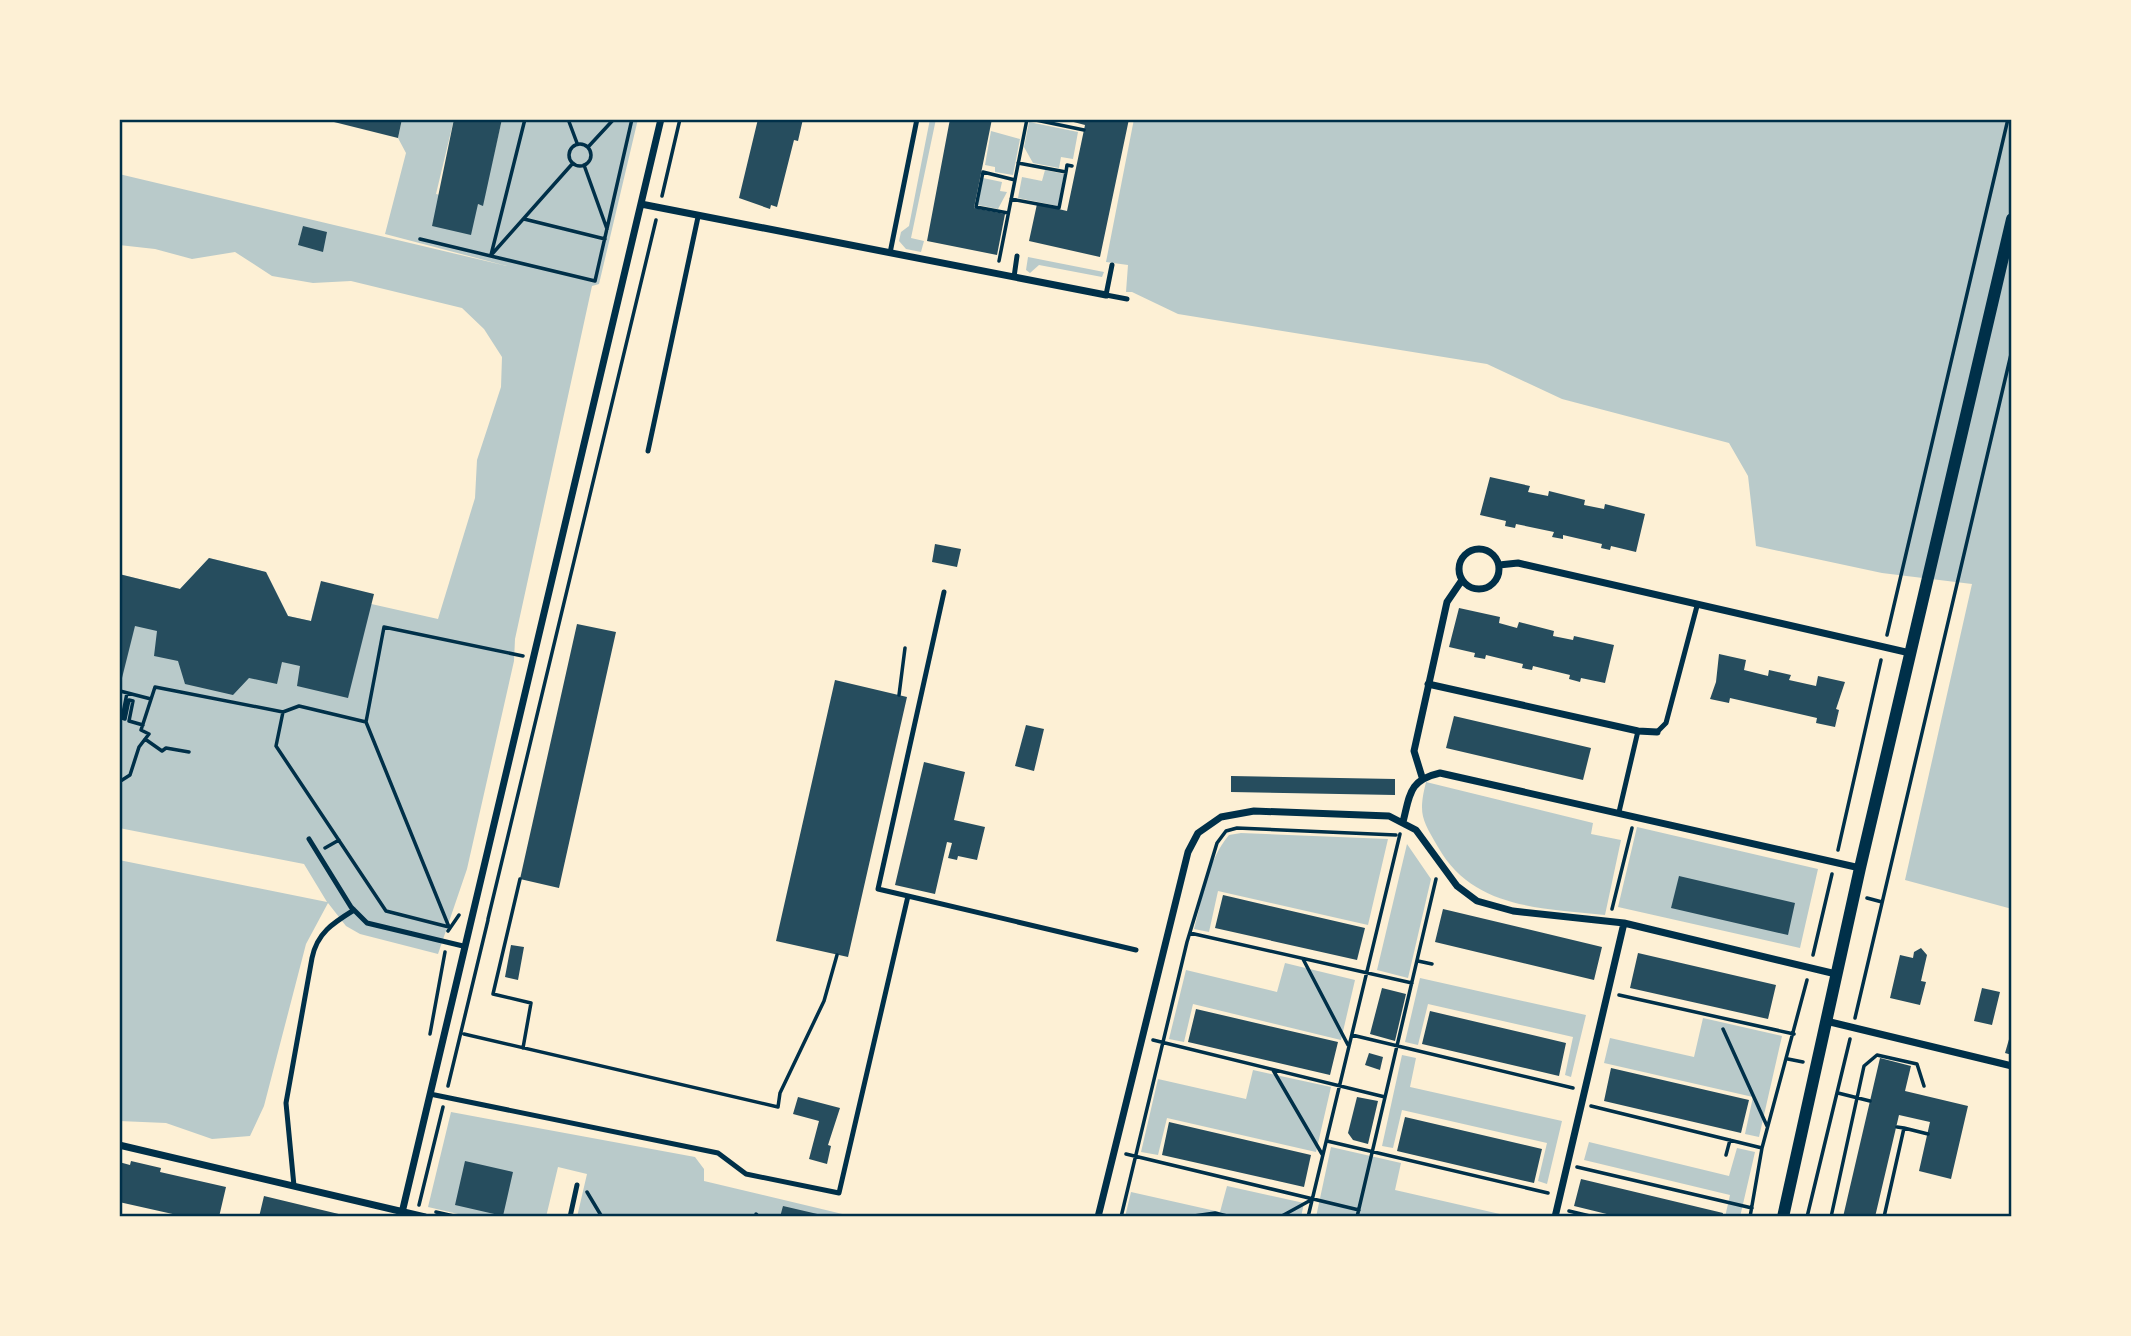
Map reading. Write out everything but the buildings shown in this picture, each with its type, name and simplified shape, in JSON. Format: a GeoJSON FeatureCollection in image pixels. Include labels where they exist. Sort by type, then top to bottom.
{"type":"FeatureCollection","features":[{"type":"Feature","properties":{"kind":"street"},"geometry":{"type":"LineString","coordinates":[[402,1214],[463,946],[497,816],[661,119]]}},
{"type":"Feature","properties":{"kind":"street"},"geometry":{"type":"LineString","coordinates":[[641,204],[1106,295]]}},
{"type":"Feature","properties":{"kind":"street"},"geometry":{"type":"LineString","coordinates":[[1783,1217],[1860,868],[2012,219]]}},
{"type":"Feature","properties":{"kind":"street"},"geometry":{"type":"LineString","coordinates":[[1422,777],[1414,751],[1447,603],[1462,580],[1461,562],[1475,550],[1487,551],[1499,565],[1498,578],[1487,588],[1474,589],[1462,580]]}},
{"type":"Feature","properties":{"kind":"street"},"geometry":{"type":"LineString","coordinates":[[1499,565],[1518,564],[1910,653]]}},
{"type":"Feature","properties":{"kind":"street"},"geometry":{"type":"LineString","coordinates":[[1428,684],[1638,731],[1657,732]]}},
{"type":"Feature","properties":{"kind":"street"},"geometry":{"type":"LineString","coordinates":[[1402,822],[1411,790],[1422,777],[1440,773],[1860,868]]}},
{"type":"Feature","properties":{"kind":"street"},"geometry":{"type":"LineString","coordinates":[[1098,1217],[1188,852],[1198,833],[1210,822],[1222,817],[1254,811],[1389,816],[1416,830],[1457,886],[1477,901],[1513,911],[1624,923],[1836,974]]}},
{"type":"Feature","properties":{"kind":"street"},"geometry":{"type":"LineString","coordinates":[[1555,1217],[1624,923]]}},
{"type":"Feature","properties":{"kind":"street"},"geometry":{"type":"LineString","coordinates":[[1826,1021],[2012,1066]]}},
{"type":"Feature","properties":{"kind":"street"},"geometry":{"type":"LineString","coordinates":[[119,1145],[402,1214],[425,1217]]}},
{"type":"Feature","properties":{"kind":"lane"},"geometry":{"type":"LineString","coordinates":[[890,253],[917,119]]}},
{"type":"Feature","properties":{"kind":"lane"},"geometry":{"type":"LineString","coordinates":[[648,451],[698,217]]}},
{"type":"Feature","properties":{"kind":"lane"},"geometry":{"type":"LineString","coordinates":[[1014,277],[1017,256]]}},
{"type":"Feature","properties":{"kind":"lane"},"geometry":{"type":"LineString","coordinates":[[1112,265],[1106,295],[1127,299]]}},
{"type":"Feature","properties":{"kind":"lane"},"geometry":{"type":"LineString","coordinates":[[944,592],[878,889],[1136,950]]}},
{"type":"Feature","properties":{"kind":"lane"},"geometry":{"type":"LineString","coordinates":[[1657,732],[1666,723],[1697,606]]}},
{"type":"Feature","properties":{"kind":"lane"},"geometry":{"type":"LineString","coordinates":[[1619,812],[1638,731]]}},
{"type":"Feature","properties":{"kind":"lane"},"geometry":{"type":"LineString","coordinates":[[309,839],[354,910],[375,927],[463,946]]}},
{"type":"Feature","properties":{"kind":"lane"},"geometry":{"type":"LineString","coordinates":[[430,1094],[718,1153],[746,1174],[839,1193],[908,896]]}},
{"type":"Feature","properties":{"kind":"lane"},"geometry":{"type":"LineString","coordinates":[[294,1186],[286,1103],[315,944],[325,931],[354,910]]}},
{"type":"Feature","properties":{"kind":"lane"},"geometry":{"type":"LineString","coordinates":[[570,1217],[578,1185]]}},
{"type":"Feature","properties":{"kind":"path"},"geometry":{"type":"LineString","coordinates":[[491,256],[525,119]]}},
{"type":"Feature","properties":{"kind":"path"},"geometry":{"type":"LineString","coordinates":[[569,119],[577,143]]}},
{"type":"Feature","properties":{"kind":"path"},"geometry":{"type":"LineString","coordinates":[[589,146],[614,119]]}},
{"type":"Feature","properties":{"kind":"path"},"geometry":{"type":"LineString","coordinates":[[420,239],[595,281],[632,119]]}},
{"type":"Feature","properties":{"kind":"path"},"geometry":{"type":"LineString","coordinates":[[488,919],[680,119]]}},
{"type":"Feature","properties":{"kind":"path"},"geometry":{"type":"LineString","coordinates":[[998,262],[1029,119],[1084,130]]}},
{"type":"Feature","properties":{"kind":"path"},"geometry":{"type":"LineString","coordinates":[[1750,1217],[1762,1148],[1794,1034],[2008,119]]}},
{"type":"Feature","properties":{"kind":"path"},"geometry":{"type":"LineString","coordinates":[[577,143],[589,146]]}},
{"type":"Feature","properties":{"kind":"path"},"geometry":{"type":"LineString","coordinates":[[573,163],[569,151],[577,143]]}},
{"type":"Feature","properties":{"kind":"path"},"geometry":{"type":"LineString","coordinates":[[584,165],[592,158],[589,146]]}},
{"type":"Feature","properties":{"kind":"path"},"geometry":{"type":"LineString","coordinates":[[491,256],[573,163]]}},
{"type":"Feature","properties":{"kind":"path"},"geometry":{"type":"LineString","coordinates":[[573,163],[584,165]]}},
{"type":"Feature","properties":{"kind":"path"},"geometry":{"type":"LineString","coordinates":[[1018,163],[1066,172]]}},
{"type":"Feature","properties":{"kind":"path"},"geometry":{"type":"LineString","coordinates":[[584,165],[607,229]]}},
{"type":"Feature","properties":{"kind":"path"},"geometry":{"type":"LineString","coordinates":[[1011,199],[1059,208],[1067,166],[1072,166]]}},
{"type":"Feature","properties":{"kind":"path"},"geometry":{"type":"LineString","coordinates":[[1008,213],[976,207],[982,172],[1015,180]]}},
{"type":"Feature","properties":{"kind":"path"},"geometry":{"type":"LineString","coordinates":[[524,219],[605,239]]}},
{"type":"Feature","properties":{"kind":"path"},"geometry":{"type":"LineString","coordinates":[[1807,1217],[2012,350]]}},
{"type":"Feature","properties":{"kind":"path"},"geometry":{"type":"LineString","coordinates":[[448,935],[449,927],[366,722],[384,627],[524,656]]}},
{"type":"Feature","properties":{"kind":"path"},"geometry":{"type":"LineString","coordinates":[[899,695],[905,648]]}},
{"type":"Feature","properties":{"kind":"path"},"geometry":{"type":"LineString","coordinates":[[119,782],[130,775],[134,758],[149,734],[141,730],[155,687],[283,712],[299,705],[366,722]]}},
{"type":"Feature","properties":{"kind":"path"},"geometry":{"type":"LineString","coordinates":[[120,691],[151,699]]}},
{"type":"Feature","properties":{"kind":"path"},"geometry":{"type":"LineString","coordinates":[[127,693],[122,718],[125,719],[129,700],[133,701],[129,720],[143,725]]}},
{"type":"Feature","properties":{"kind":"path"},"geometry":{"type":"LineString","coordinates":[[283,712],[276,746],[386,911],[449,927]]}},
{"type":"Feature","properties":{"kind":"path"},"geometry":{"type":"LineString","coordinates":[[145,739],[162,751],[166,748],[189,752]]}},
{"type":"Feature","properties":{"kind":"path"},"geometry":{"type":"LineString","coordinates":[[1609,921],[1635,816]]}},
{"type":"Feature","properties":{"kind":"path"},"geometry":{"type":"LineString","coordinates":[[1308,1217],[1402,822]]}},
{"type":"Feature","properties":{"kind":"path"},"geometry":{"type":"LineString","coordinates":[[1121,1217],[1190,933],[1207,867],[1217,843],[1226,831],[1237,828],[1399,835]]}},
{"type":"Feature","properties":{"kind":"path"},"geometry":{"type":"LineString","coordinates":[[1357,1217],[1440,864]]}},
{"type":"Feature","properties":{"kind":"path"},"geometry":{"type":"LineString","coordinates":[[520,879],[493,994],[531,1003],[523,1048]]}},
{"type":"Feature","properties":{"kind":"path"},"geometry":{"type":"LineString","coordinates":[[449,927],[461,913]]}},
{"type":"Feature","properties":{"kind":"path"},"geometry":{"type":"LineString","coordinates":[[1190,933],[1412,984]]}},
{"type":"Feature","properties":{"kind":"path"},"geometry":{"type":"LineString","coordinates":[[430,1035],[447,943]]}},
{"type":"Feature","properties":{"kind":"path"},"geometry":{"type":"LineString","coordinates":[[464,1034],[778,1107],[780,1093],[824,1001],[838,955]]}},
{"type":"Feature","properties":{"kind":"path"},"geometry":{"type":"LineString","coordinates":[[1302,958],[1349,1047]]}},
{"type":"Feature","properties":{"kind":"path"},"geometry":{"type":"LineString","coordinates":[[1418,961],[1432,964]]}},
{"type":"Feature","properties":{"kind":"path"},"geometry":{"type":"LineString","coordinates":[[1616,994],[1794,1034]]}},
{"type":"Feature","properties":{"kind":"path"},"geometry":{"type":"LineString","coordinates":[[1723,1029],[1768,1128]]}},
{"type":"Feature","properties":{"kind":"path"},"geometry":{"type":"LineString","coordinates":[[1352,1035],[1573,1088]]}},
{"type":"Feature","properties":{"kind":"path"},"geometry":{"type":"LineString","coordinates":[[1142,1038],[1385,1097]]}},
{"type":"Feature","properties":{"kind":"path"},"geometry":{"type":"LineString","coordinates":[[1831,1217],[1864,1066],[1877,1055],[1917,1064],[1924,1087]]}},
{"type":"Feature","properties":{"kind":"path"},"geometry":{"type":"LineString","coordinates":[[1272,1069],[1323,1156]]}},
{"type":"Feature","properties":{"kind":"path"},"geometry":{"type":"LineString","coordinates":[[1838,1093],[1870,1101]]}},
{"type":"Feature","properties":{"kind":"path"},"geometry":{"type":"LineString","coordinates":[[1589,1105],[1762,1148]]}},
{"type":"Feature","properties":{"kind":"path"},"geometry":{"type":"LineString","coordinates":[[1896,1127],[1928,1134]]}},
{"type":"Feature","properties":{"kind":"path"},"geometry":{"type":"LineString","coordinates":[[1884,1217],[1904,1128]]}},
{"type":"Feature","properties":{"kind":"path"},"geometry":{"type":"LineString","coordinates":[[1726,1155],[1730,1140]]}},
{"type":"Feature","properties":{"kind":"path"},"geometry":{"type":"LineString","coordinates":[[1326,1141],[1550,1194]]}},
{"type":"Feature","properties":{"kind":"path"},"geometry":{"type":"LineString","coordinates":[[1114,1151],[1359,1210]]}},
{"type":"Feature","properties":{"kind":"path"},"geometry":{"type":"LineString","coordinates":[[1575,1167],[1752,1208]]}},
{"type":"Feature","properties":{"kind":"path"},"geometry":{"type":"LineString","coordinates":[[578,1185],[586,1191],[602,1217]]}},
{"type":"Feature","properties":{"kind":"path"},"geometry":{"type":"LineString","coordinates":[[1280,1217],[1313,1199]]}},
{"type":"Feature","properties":{"kind":"path"},"geometry":{"type":"LineString","coordinates":[[1564,1210],[1594,1217]]}},
{"type":"Feature","properties":{"kind":"path"},"geometry":{"type":"LineString","coordinates":[[1187,1217],[1215,1213],[1231,1217]]}},
{"type":"Feature","properties":{"kind":"shaded area"},"geometry":{"type":"Polygon","coordinates":[[[402,119],[454,119],[436,194],[482,205],[502,119],[638,119],[599,284],[592,286],[515,639],[514,661],[467,869],[438,954],[360,934],[346,926],[328,903],[306,944],[264,1106],[250,1136],[212,1139],[166,1123],[119,1121],[119,860],[327,902],[304,864],[119,828],[119,574],[180,589],[209,558],[266,572],[288,616],[311,621],[318,592],[438,619],[475,498],[477,460],[501,387],[502,357],[484,329],[462,308],[351,281],[313,283],[272,276],[235,252],[192,259],[155,249],[119,245],[119,174],[507,266],[385,234],[406,153],[398,138],[402,119]]]}},
{"type":"Feature","properties":{"kind":"shaded area"},"geometry":{"type":"Polygon","coordinates":[[[930,119],[936,119],[911,238],[924,241],[921,252],[906,249],[899,241],[901,232],[909,226],[930,119]]]}},
{"type":"Feature","properties":{"kind":"shaded area"},"geometry":{"type":"Polygon","coordinates":[[[1134,119],[2012,119],[2012,909],[1905,880],[1972,584],[1882,573],[1756,546],[1748,476],[1729,443],[1562,399],[1487,364],[1178,314],[1132,292],[1126,292],[1128,265],[1106,262],[1134,119]]]}},
{"type":"Feature","properties":{"kind":"shaded area"},"geometry":{"type":"Polygon","coordinates":[[[1029,122],[1078,132],[1073,159],[1061,157],[1059,168],[1033,163],[1024,147],[1029,122]]]}},
{"type":"Feature","properties":{"kind":"shaded area"},"geometry":{"type":"Polygon","coordinates":[[[991,131],[1020,139],[1013,175],[995,172],[995,167],[985,165],[991,131]]]}},
{"type":"Feature","properties":{"kind":"shaded area"},"geometry":{"type":"Polygon","coordinates":[[[1045,170],[1064,174],[1058,206],[1018,198],[1022,177],[1042,181],[1045,170]]]}},
{"type":"Feature","properties":{"kind":"shaded area"},"geometry":{"type":"Polygon","coordinates":[[[983,178],[1002,182],[1000,191],[1007,192],[998,209],[978,205],[983,178]]]}},
{"type":"Feature","properties":{"kind":"shaded area"},"geometry":{"type":"Polygon","coordinates":[[[1028,257],[1104,272],[1102,277],[1039,265],[1030,273],[1026,270],[1028,257]]]}},
{"type":"Feature","properties":{"kind":"shaded area"},"geometry":{"type":"Polygon","coordinates":[[[1426,782],[1593,823],[1591,834],[1621,840],[1605,915],[1511,902],[1470,883],[1438,847],[1425,823],[1422,802],[1426,782]]]}},
{"type":"Feature","properties":{"kind":"shaded area"},"geometry":{"type":"Polygon","coordinates":[[[1637,827],[1818,869],[1800,948],[1618,907],[1637,827]]]}},
{"type":"Feature","properties":{"kind":"shaded area"},"geometry":{"type":"Polygon","coordinates":[[[1241,833],[1388,839],[1368,925],[1218,891],[1209,932],[1194,929],[1216,856],[1229,835],[1241,833]]]}},
{"type":"Feature","properties":{"kind":"shaded area"},"geometry":{"type":"Polygon","coordinates":[[[1407,844],[1431,879],[1408,978],[1377,970],[1407,844]]]}},
{"type":"Feature","properties":{"kind":"shaded area"},"geometry":{"type":"Polygon","coordinates":[[[1285,963],[1355,980],[1341,1040],[1193,1004],[1184,1042],[1169,1039],[1186,970],[1277,992],[1285,963]]]}},
{"type":"Feature","properties":{"kind":"shaded area"},"geometry":{"type":"Polygon","coordinates":[[[1420,978],[1586,1015],[1571,1077],[1565,1075],[1573,1037],[1428,1004],[1418,1045],[1405,1042],[1420,978]]]}},
{"type":"Feature","properties":{"kind":"shaded area"},"geometry":{"type":"Polygon","coordinates":[[[1703,1018],[1782,1036],[1759,1137],[1745,1134],[1753,1097],[1604,1063],[1610,1038],[1694,1057],[1703,1018]]]}},
{"type":"Feature","properties":{"kind":"shaded area"},"geometry":{"type":"Polygon","coordinates":[[[1402,1055],[1416,1058],[1410,1087],[1562,1121],[1547,1184],[1538,1181],[1547,1143],[1402,1110],[1393,1148],[1382,1146],[1402,1055]]]}},
{"type":"Feature","properties":{"kind":"shaded area"},"geometry":{"type":"Polygon","coordinates":[[[1253,1070],[1331,1087],[1316,1152],[1167,1118],[1158,1155],[1141,1152],[1158,1079],[1246,1099],[1253,1070]]]}},
{"type":"Feature","properties":{"kind":"shaded area"},"geometry":{"type":"Polygon","coordinates":[[[451,1112],[695,1157],[704,1169],[704,1181],[855,1217],[577,1217],[587,1174],[558,1167],[546,1217],[471,1217],[428,1207],[451,1112]]]}},
{"type":"Feature","properties":{"kind":"shaded area"},"geometry":{"type":"Polygon","coordinates":[[[1589,1142],[1729,1176],[1737,1148],[1755,1152],[1740,1217],[1725,1217],[1730,1195],[1584,1160],[1589,1142]]]}},
{"type":"Feature","properties":{"kind":"shaded area"},"geometry":{"type":"Polygon","coordinates":[[[1331,1147],[1401,1163],[1395,1190],[1513,1217],[1316,1217],[1331,1147]]]}},
{"type":"Feature","properties":{"kind":"shaded area"},"geometry":{"type":"Polygon","coordinates":[[[1227,1186],[1304,1203],[1301,1217],[1125,1217],[1131,1192],[1220,1212],[1227,1186]]]}}]}
